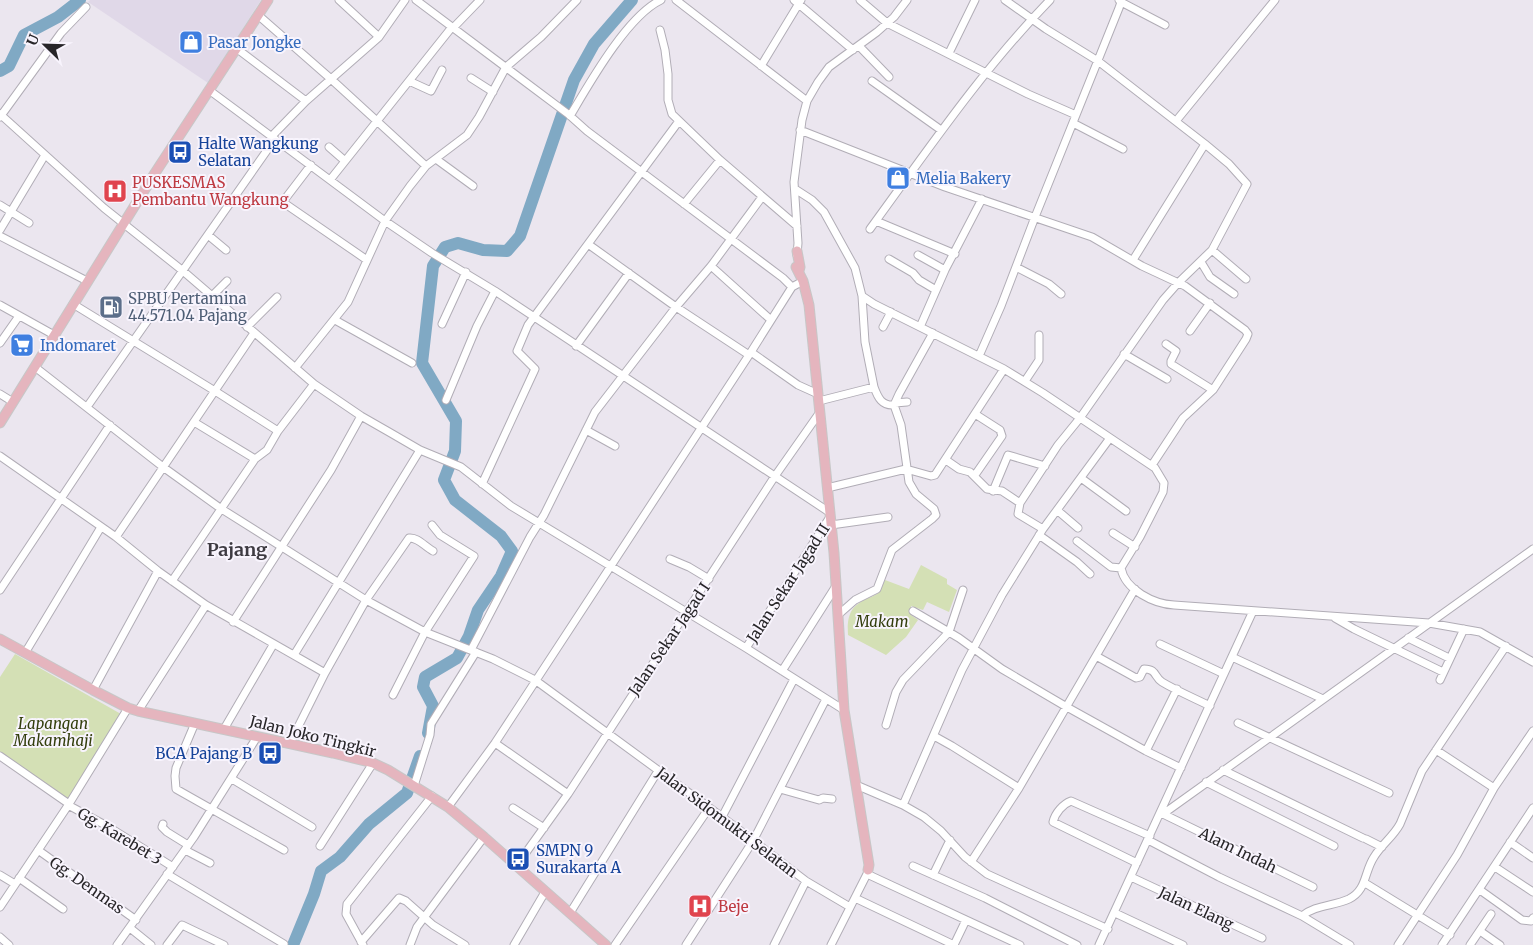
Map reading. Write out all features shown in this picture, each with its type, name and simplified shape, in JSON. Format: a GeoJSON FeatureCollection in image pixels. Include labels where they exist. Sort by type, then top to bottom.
{"type":"FeatureCollection","features":[{"type":"Feature","properties":{"kind":"main road"},"geometry":{"type":"LineString","coordinates":[[0,423],[123,224],[268,0]]}},
{"type":"Feature","properties":{"kind":"main road"},"geometry":{"type":"LineString","coordinates":[[798,251],[800,267],[797,269],[803,281],[809,305],[836,586],[844,710],[869,865],[867,872]]}},
{"type":"Feature","properties":{"kind":"main road","name":"Jalan Joko Tingkir"},"geometry":{"type":"LineString","coordinates":[[0,639],[128,708],[373,763],[399,776],[448,807],[606,945]]}},
{"type":"Feature","properties":{"kind":"street"},"geometry":{"type":"LineString","coordinates":[[339,0],[379,37]]}},
{"type":"Feature","properties":{"kind":"street"},"geometry":{"type":"LineString","coordinates":[[87,407],[274,138],[306,101],[379,37],[405,0]]}},
{"type":"Feature","properties":{"kind":"street"},"geometry":{"type":"LineString","coordinates":[[416,0],[792,286]]}},
{"type":"Feature","properties":{"kind":"street"},"geometry":{"type":"LineString","coordinates":[[330,180],[453,28],[480,0]]}},
{"type":"Feature","properties":{"kind":"street"},"geometry":{"type":"LineString","coordinates":[[296,368],[348,302],[385,221],[410,186],[426,166],[467,135],[506,68],[541,38],[577,0]]}},
{"type":"Feature","properties":{"kind":"street"},"geometry":{"type":"LineString","coordinates":[[569,115],[613,47],[645,12],[661,0]]}},
{"type":"Feature","properties":{"kind":"street"},"geometry":{"type":"LineString","coordinates":[[676,0],[806,101]]}},
{"type":"Feature","properties":{"kind":"street"},"geometry":{"type":"LineString","coordinates":[[860,0],[887,23],[1076,115]]}},
{"type":"Feature","properties":{"kind":"street"},"geometry":{"type":"LineString","coordinates":[[798,251],[794,189],[800,130],[806,101],[829,67],[887,23],[907,0]]}},
{"type":"Feature","properties":{"kind":"street"},"geometry":{"type":"LineString","coordinates":[[949,53],[975,0]]}},
{"type":"Feature","properties":{"kind":"street"},"geometry":{"type":"LineString","coordinates":[[1005,0],[1098,61],[1229,164],[1247,184],[1212,250],[1163,300],[1080,418],[1058,445],[1020,503],[1018,514],[1090,574]]}},
{"type":"Feature","properties":{"kind":"street"},"geometry":{"type":"LineString","coordinates":[[870,230],[941,130],[986,72],[1050,0]]}},
{"type":"Feature","properties":{"kind":"street"},"geometry":{"type":"LineString","coordinates":[[1176,121],[1275,0]]}},
{"type":"Feature","properties":{"kind":"street"},"geometry":{"type":"LineString","coordinates":[[760,66],[798,1],[852,50]]}},
{"type":"Feature","properties":{"kind":"street"},"geometry":{"type":"LineString","coordinates":[[979,356],[1001,306],[1120,1],[1165,25]]}},
{"type":"Feature","properties":{"kind":"street"},"geometry":{"type":"LineString","coordinates":[[86,7],[61,33],[0,115],[123,224],[183,271],[314,384],[361,416],[420,450],[461,467],[511,506],[688,612],[844,710]]}},
{"type":"Feature","properties":{"kind":"street"},"geometry":{"type":"LineString","coordinates":[[258,15],[426,166]]}},
{"type":"Feature","properties":{"kind":"street"},"geometry":{"type":"LineString","coordinates":[[660,30],[668,68],[669,108],[673,116],[720,160],[797,226]]}},
{"type":"Feature","properties":{"kind":"street"},"geometry":{"type":"LineString","coordinates":[[859,46],[889,77]]}},
{"type":"Feature","properties":{"kind":"street"},"geometry":{"type":"LineString","coordinates":[[236,48],[306,101]]}},
{"type":"Feature","properties":{"kind":"street"},"geometry":{"type":"LineString","coordinates":[[409,81],[431,91],[435,87],[442,70]]}},
{"type":"Feature","properties":{"kind":"street"},"geometry":{"type":"LineString","coordinates":[[472,78],[493,92]]}},
{"type":"Feature","properties":{"kind":"street"},"geometry":{"type":"LineString","coordinates":[[872,81],[941,130]]}},
{"type":"Feature","properties":{"kind":"street"},"geometry":{"type":"LineString","coordinates":[[209,90],[385,221],[432,253],[466,272],[818,504],[830,518],[888,517]]}},
{"type":"Feature","properties":{"kind":"street"},"geometry":{"type":"LineString","coordinates":[[482,484],[535,369],[517,351],[533,317],[643,172],[679,121]]}},
{"type":"Feature","properties":{"kind":"street"},"geometry":{"type":"LineString","coordinates":[[1073,124],[1123,149]]}},
{"type":"Feature","properties":{"kind":"street"},"geometry":{"type":"LineString","coordinates":[[800,130],[911,174],[1092,238],[1178,283],[1210,303],[1248,334],[1213,390],[1183,418],[1152,465]]}},
{"type":"Feature","properties":{"kind":"street"},"geometry":{"type":"LineString","coordinates":[[1133,260],[1204,144]]}},
{"type":"Feature","properties":{"kind":"street"},"geometry":{"type":"LineString","coordinates":[[329,147],[345,161]]}},
{"type":"Feature","properties":{"kind":"street"},"geometry":{"type":"LineString","coordinates":[[0,230],[45,155]]}},
{"type":"Feature","properties":{"kind":"street"},"geometry":{"type":"LineString","coordinates":[[436,159],[473,186]]}},
{"type":"Feature","properties":{"kind":"street"},"geometry":{"type":"LineString","coordinates":[[684,204],[720,160]]}},
{"type":"Feature","properties":{"kind":"street"},"geometry":{"type":"LineString","coordinates":[[311,165],[285,199],[284,203],[367,260]]}},
{"type":"Feature","properties":{"kind":"street"},"geometry":{"type":"LineString","coordinates":[[794,189],[812,200],[824,212],[855,268],[862,296],[865,342],[874,387],[881,400],[887,405],[907,402]]}},
{"type":"Feature","properties":{"kind":"street"},"geometry":{"type":"LineString","coordinates":[[413,785],[430,736],[431,724],[530,537],[544,515],[595,412],[624,377],[676,307],[711,266],[762,197]]}},
{"type":"Feature","properties":{"kind":"street"},"geometry":{"type":"LineString","coordinates":[[920,327],[945,270],[982,199]]}},
{"type":"Feature","properties":{"kind":"street"},"geometry":{"type":"LineString","coordinates":[[0,205],[29,223]]}},
{"type":"Feature","properties":{"kind":"street"},"geometry":{"type":"LineString","coordinates":[[876,221],[955,254]]}},
{"type":"Feature","properties":{"kind":"street"},"geometry":{"type":"LineString","coordinates":[[208,235],[226,250]]}},
{"type":"Feature","properties":{"kind":"street"},"geometry":{"type":"LineString","coordinates":[[0,236],[88,281]]}},
{"type":"Feature","properties":{"kind":"street"},"geometry":{"type":"LineString","coordinates":[[588,244],[676,307],[819,397],[874,387]]}},
{"type":"Feature","properties":{"kind":"street"},"geometry":{"type":"LineString","coordinates":[[1212,250],[1246,279]]}},
{"type":"Feature","properties":{"kind":"street"},"geometry":{"type":"LineString","coordinates":[[918,255],[945,270]]}},
{"type":"Feature","properties":{"kind":"street"},"geometry":{"type":"LineString","coordinates":[[889,260],[913,273],[919,280],[936,290]]}},
{"type":"Feature","properties":{"kind":"street"},"geometry":{"type":"LineString","coordinates":[[1201,262],[1210,277],[1234,294]]}},
{"type":"Feature","properties":{"kind":"street"},"geometry":{"type":"LineString","coordinates":[[711,266],[771,320]]}},
{"type":"Feature","properties":{"kind":"street"},"geometry":{"type":"LineString","coordinates":[[1016,267],[1049,284],[1061,294]]}},
{"type":"Feature","properties":{"kind":"street"},"geometry":{"type":"LineString","coordinates":[[783,278],[797,269]]}},
{"type":"Feature","properties":{"kind":"street"},"geometry":{"type":"LineString","coordinates":[[442,324],[466,272]]}},
{"type":"Feature","properties":{"kind":"street"},"geometry":{"type":"LineString","coordinates":[[576,346],[629,273]]}},
{"type":"Feature","properties":{"kind":"street"},"geometry":{"type":"LineString","coordinates":[[212,296],[227,281]]}},
{"type":"Feature","properties":{"kind":"street"},"geometry":{"type":"LineString","coordinates":[[448,807],[495,743],[792,286],[803,281]]}},
{"type":"Feature","properties":{"kind":"street"},"geometry":{"type":"LineString","coordinates":[[446,400],[494,291]]}},
{"type":"Feature","properties":{"kind":"street"},"geometry":{"type":"LineString","coordinates":[[862,296],[1025,381],[1152,465],[1162,479],[1164,488],[1162,496],[1135,547],[1121,568]]}},
{"type":"Feature","properties":{"kind":"street"},"geometry":{"type":"LineString","coordinates":[[247,327],[276,297]]}},
{"type":"Feature","properties":{"kind":"street"},"geometry":{"type":"LineString","coordinates":[[1190,331],[1210,303]]}},
{"type":"Feature","properties":{"kind":"street"},"geometry":{"type":"LineString","coordinates":[[74,304],[278,431]]}},
{"type":"Feature","properties":{"kind":"street"},"geometry":{"type":"LineString","coordinates":[[0,305],[54,335]]}},
{"type":"Feature","properties":{"kind":"street"},"geometry":{"type":"LineString","coordinates":[[883,327],[891,312]]}},
{"type":"Feature","properties":{"kind":"street"},"geometry":{"type":"LineString","coordinates":[[0,344],[19,316]]}},
{"type":"Feature","properties":{"kind":"street"},"geometry":{"type":"LineString","coordinates":[[335,320],[412,363]]}},
{"type":"Feature","properties":{"kind":"street"},"geometry":{"type":"LineString","coordinates":[[116,537],[254,333]]}},
{"type":"Feature","properties":{"kind":"street"},"geometry":{"type":"LineString","coordinates":[[838,615],[855,600],[877,589],[892,550],[935,517],[936,511],[912,489],[906,469],[901,425],[895,404],[932,333]]}},
{"type":"Feature","properties":{"kind":"street"},"geometry":{"type":"LineString","coordinates":[[1025,381],[1039,360],[1039,335]]}},
{"type":"Feature","properties":{"kind":"street"},"geometry":{"type":"LineString","coordinates":[[1166,344],[1176,350],[1171,364],[1213,390]]}},
{"type":"Feature","properties":{"kind":"street"},"geometry":{"type":"LineString","coordinates":[[1124,354],[1166,379]]}},
{"type":"Feature","properties":{"kind":"street","name":"Jalan Sidomukti Selatan"},"geometry":{"type":"LineString","coordinates":[[35,367],[163,467],[220,508],[339,584],[425,632],[493,659],[535,680],[806,881],[850,908]]}},
{"type":"Feature","properties":{"kind":"street"},"geometry":{"type":"LineString","coordinates":[[827,488],[906,469],[933,476],[946,460],[1004,369]]}},
{"type":"Feature","properties":{"kind":"street"},"geometry":{"type":"LineString","coordinates":[[172,581],[220,508],[256,459],[267,450],[278,431],[314,384]]}},
{"type":"Feature","properties":{"kind":"street"},"geometry":{"type":"LineString","coordinates":[[0,394],[13,402]]}},
{"type":"Feature","properties":{"kind":"street","name":"Jalan Sekar Jagad I"},"geometry":{"type":"LineString","coordinates":[[516,866],[568,794],[775,476],[820,412]]}},
{"type":"Feature","properties":{"kind":"street"},"geometry":{"type":"LineString","coordinates":[[975,414],[1000,430],[1002,436],[975,475]]}},
{"type":"Feature","properties":{"kind":"street"},"geometry":{"type":"LineString","coordinates":[[233,622],[332,470],[361,416]]}},
{"type":"Feature","properties":{"kind":"street"},"geometry":{"type":"LineString","coordinates":[[194,422],[256,459]]}},
{"type":"Feature","properties":{"kind":"street"},"geometry":{"type":"LineString","coordinates":[[0,590],[110,425]]}},
{"type":"Feature","properties":{"kind":"street"},"geometry":{"type":"LineString","coordinates":[[586,430],[614,446]]}},
{"type":"Feature","properties":{"kind":"street"},"geometry":{"type":"LineString","coordinates":[[904,805],[973,649],[1007,587],[1041,532],[1110,438]]}},
{"type":"Feature","properties":{"kind":"street"},"geometry":{"type":"LineString","coordinates":[[294,655],[420,450]]}},
{"type":"Feature","properties":{"kind":"street"},"geometry":{"type":"LineString","coordinates":[[993,491],[1008,455],[1045,466]]}},
{"type":"Feature","properties":{"kind":"street"},"geometry":{"type":"LineString","coordinates":[[0,456],[116,537],[158,571],[206,605],[325,673]]}},
{"type":"Feature","properties":{"kind":"street"},"geometry":{"type":"LineString","coordinates":[[946,460],[959,469],[967,470],[975,475],[987,489],[1002,491],[1020,503]]}},
{"type":"Feature","properties":{"kind":"street"},"geometry":{"type":"LineString","coordinates":[[1081,478],[1126,511]]}},
{"type":"Feature","properties":{"kind":"street"},"geometry":{"type":"LineString","coordinates":[[818,504],[828,501]]}},
{"type":"Feature","properties":{"kind":"street"},"geometry":{"type":"LineString","coordinates":[[1057,510],[1078,528]]}},
{"type":"Feature","properties":{"kind":"street","name":"Jalan Sekar Jagad II"},"geometry":{"type":"LineString","coordinates":[[746,648],[830,518]]}},
{"type":"Feature","properties":{"kind":"street"},"geometry":{"type":"LineString","coordinates":[[393,695],[425,632],[474,556],[440,535],[432,525]]}},
{"type":"Feature","properties":{"kind":"street"},"geometry":{"type":"LineString","coordinates":[[25,653],[101,527]]}},
{"type":"Feature","properties":{"kind":"street"},"geometry":{"type":"LineString","coordinates":[[1113,532],[1135,547]]}},
{"type":"Feature","properties":{"kind":"street"},"geometry":{"type":"LineString","coordinates":[[290,743],[325,673],[366,600],[409,538],[416,539],[433,551]]}},
{"type":"Feature","properties":{"kind":"street"},"geometry":{"type":"LineString","coordinates":[[1077,541],[1111,567],[1121,568]]}},
{"type":"Feature","properties":{"kind":"street"},"geometry":{"type":"LineString","coordinates":[[1161,814],[1533,548]]}},
{"type":"Feature","properties":{"kind":"street"},"geometry":{"type":"LineString","coordinates":[[670,559],[689,567],[709,579]]}},
{"type":"Feature","properties":{"kind":"street"},"geometry":{"type":"LineString","coordinates":[[1121,568],[1123,574],[1135,589],[1152,601],[1164,604],[1335,618],[1429,623],[1464,628],[1485,634],[1533,662]]}},
{"type":"Feature","properties":{"kind":"street"},"geometry":{"type":"LineString","coordinates":[[93,690],[158,571]]}},
{"type":"Feature","properties":{"kind":"street"},"geometry":{"type":"LineString","coordinates":[[782,671],[836,586]]}},
{"type":"Feature","properties":{"kind":"street"},"geometry":{"type":"LineString","coordinates":[[971,862],[1019,788],[1065,706],[1135,589]]}},
{"type":"Feature","properties":{"kind":"street"},"geometry":{"type":"LineString","coordinates":[[886,725],[896,692],[903,680],[949,632],[963,590]]}},
{"type":"Feature","properties":{"kind":"street"},"geometry":{"type":"LineString","coordinates":[[138,711],[206,605]]}},
{"type":"Feature","properties":{"kind":"street"},"geometry":{"type":"LineString","coordinates":[[914,611],[949,632],[1002,669],[1146,751],[1181,768]]}},
{"type":"Feature","properties":{"kind":"street"},"geometry":{"type":"LineString","coordinates":[[1099,945],[1253,611]]}},
{"type":"Feature","properties":{"kind":"street"},"geometry":{"type":"LineString","coordinates":[[1335,618],[1443,672]]}},
{"type":"Feature","properties":{"kind":"street"},"geometry":{"type":"LineString","coordinates":[[1440,680],[1464,628]]}},
{"type":"Feature","properties":{"kind":"street"},"geometry":{"type":"LineString","coordinates":[[1408,638],[1449,658]]}},
{"type":"Feature","properties":{"kind":"street"},"geometry":{"type":"LineString","coordinates":[[1160,644],[1224,674]]}},
{"type":"Feature","properties":{"kind":"street"},"geometry":{"type":"LineString","coordinates":[[224,729],[273,645]]}},
{"type":"Feature","properties":{"kind":"street"},"geometry":{"type":"LineString","coordinates":[[1302,916],[1312,909],[1347,900],[1354,896],[1365,882],[1369,865],[1396,832],[1422,771],[1506,646]]}},
{"type":"Feature","properties":{"kind":"street"},"geometry":{"type":"LineString","coordinates":[[1096,656],[1136,678],[1140,677],[1144,669],[1155,672],[1160,681],[1210,706]]}},
{"type":"Feature","properties":{"kind":"street"},"geometry":{"type":"LineString","coordinates":[[1232,657],[1323,699]]}},
{"type":"Feature","properties":{"kind":"street"},"geometry":{"type":"LineString","coordinates":[[722,817],[794,679]]}},
{"type":"Feature","properties":{"kind":"street"},"geometry":{"type":"LineString","coordinates":[[1146,751],[1177,689]]}},
{"type":"Feature","properties":{"kind":"street"},"geometry":{"type":"LineString","coordinates":[[686,945],[753,841],[829,700],[843,694]]}},
{"type":"Feature","properties":{"kind":"street"},"geometry":{"type":"LineString","coordinates":[[0,907],[128,708]]}},
{"type":"Feature","properties":{"kind":"street"},"geometry":{"type":"LineString","coordinates":[[195,723],[176,768],[175,787],[284,850]]}},
{"type":"Feature","properties":{"kind":"street"},"geometry":{"type":"LineString","coordinates":[[1238,723],[1389,793]]}},
{"type":"Feature","properties":{"kind":"street"},"geometry":{"type":"LineString","coordinates":[[1398,945],[1457,855],[1494,788],[1533,730]]}},
{"type":"Feature","properties":{"kind":"street"},"geometry":{"type":"LineString","coordinates":[[934,736],[1019,788]]}},
{"type":"Feature","properties":{"kind":"street"},"geometry":{"type":"LineString","coordinates":[[117,945],[187,847],[258,737]]}},
{"type":"Feature","properties":{"kind":"street"},"geometry":{"type":"LineString","coordinates":[[495,743],[568,794]]}},
{"type":"Feature","properties":{"kind":"street"},"geometry":{"type":"LineString","coordinates":[[1436,750],[1494,788]]}},
{"type":"Feature","properties":{"kind":"street","name":"Gg. Karebet 3"},"geometry":{"type":"LineString","coordinates":[[0,756],[68,804],[172,867]]}},
{"type":"Feature","properties":{"kind":"street"},"geometry":{"type":"LineString","coordinates":[[320,846],[373,763]]}},
{"type":"Feature","properties":{"kind":"street"},"geometry":{"type":"LineString","coordinates":[[1223,770],[1382,847]]}},
{"type":"Feature","properties":{"kind":"street"},"geometry":{"type":"LineString","coordinates":[[570,913],[658,771]]}},
{"type":"Feature","properties":{"kind":"street"},"geometry":{"type":"LineString","coordinates":[[232,779],[312,827]]}},
{"type":"Feature","properties":{"kind":"street"},"geometry":{"type":"LineString","coordinates":[[1206,782],[1334,846]]}},
{"type":"Feature","properties":{"kind":"street"},"geometry":{"type":"LineString","coordinates":[[856,784],[904,805],[934,824],[971,862],[996,878],[1108,929]]}},
{"type":"Feature","properties":{"kind":"street"},"geometry":{"type":"LineString","coordinates":[[780,789],[819,800],[823,798],[832,799]]}},
{"type":"Feature","properties":{"kind":"street"},"geometry":{"type":"LineString","coordinates":[[432,796],[347,904],[346,914],[362,943],[399,898],[406,901],[434,925],[464,945]]}},
{"type":"Feature","properties":{"kind":"street"},"geometry":{"type":"LineString","coordinates":[[1137,863],[1053,822],[1054,818],[1072,800],[1149,838],[1227,881],[1302,916],[1350,945]]}},
{"type":"Feature","properties":{"kind":"street"},"geometry":{"type":"LineString","coordinates":[[513,808],[544,828]]}},
{"type":"Feature","properties":{"kind":"street"},"geometry":{"type":"LineString","coordinates":[[615,945],[709,808]]}},
{"type":"Feature","properties":{"kind":"street"},"geometry":{"type":"LineString","coordinates":[[1442,945],[1445,932],[1480,890],[1533,808]]}},
{"type":"Feature","properties":{"kind":"street","name":"Alam Indah"},"geometry":{"type":"LineString","coordinates":[[1161,814],[1313,887]]}},
{"type":"Feature","properties":{"kind":"street"},"geometry":{"type":"LineString","coordinates":[[1526,819],[1533,824]]}},
{"type":"Feature","properties":{"kind":"street"},"geometry":{"type":"LineString","coordinates":[[162,824],[167,832],[210,863]]}},
{"type":"Feature","properties":{"kind":"street"},"geometry":{"type":"LineString","coordinates":[[410,945],[414,932],[484,837]]}},
{"type":"Feature","properties":{"kind":"street"},"geometry":{"type":"LineString","coordinates":[[933,875],[950,840]]}},
{"type":"Feature","properties":{"kind":"street"},"geometry":{"type":"LineString","coordinates":[[1510,842],[1533,858]]}},
{"type":"Feature","properties":{"kind":"street","name":"Gg. Denmas"},"geometry":{"type":"LineString","coordinates":[[38,850],[136,920]]}},
{"type":"Feature","properties":{"kind":"street"},"geometry":{"type":"LineString","coordinates":[[913,866],[1012,912],[1077,945]]}},
{"type":"Feature","properties":{"kind":"street"},"geometry":{"type":"LineString","coordinates":[[1495,867],[1533,892]]}},
{"type":"Feature","properties":{"kind":"street"},"geometry":{"type":"LineString","coordinates":[[831,945],[856,899],[867,872],[1020,945]]}},
{"type":"Feature","properties":{"kind":"street"},"geometry":{"type":"LineString","coordinates":[[167,874],[284,944]]}},
{"type":"Feature","properties":{"kind":"street"},"geometry":{"type":"LineString","coordinates":[[0,875],[17,881],[63,909]]}},
{"type":"Feature","properties":{"kind":"street","name":"Jalan Elang"},"geometry":{"type":"LineString","coordinates":[[1130,878],[1262,938]]}},
{"type":"Feature","properties":{"kind":"street"},"geometry":{"type":"LineString","coordinates":[[774,945],[806,881]]}},
{"type":"Feature","properties":{"kind":"street"},"geometry":{"type":"LineString","coordinates":[[1365,882],[1445,932]]}},
{"type":"Feature","properties":{"kind":"street"},"geometry":{"type":"LineString","coordinates":[[1480,890],[1522,920],[1531,921],[1533,918]]}},
{"type":"Feature","properties":{"kind":"street"},"geometry":{"type":"LineString","coordinates":[[514,945],[545,892]]}},
{"type":"Feature","properties":{"kind":"street"},"geometry":{"type":"LineString","coordinates":[[856,899],[954,945],[966,920]]}},
{"type":"Feature","properties":{"kind":"street"},"geometry":{"type":"LineString","coordinates":[[1115,913],[1183,945]]}},
{"type":"Feature","properties":{"kind":"street"},"geometry":{"type":"LineString","coordinates":[[1470,945],[1491,914]]}},
{"type":"Feature","properties":{"kind":"street"},"geometry":{"type":"LineString","coordinates":[[167,945],[182,925],[224,945]]}},
{"type":"Feature","properties":{"kind":"street"},"geometry":{"type":"LineString","coordinates":[[130,928],[152,945]]}},
{"type":"Feature","properties":{"kind":"street"},"geometry":{"type":"LineString","coordinates":[[1480,931],[1500,945]]}},
{"type":"Feature","properties":{"kind":"street"},"geometry":{"type":"LineString","coordinates":[[0,937],[9,945]]}},
{"type":"Feature","properties":{"kind":"shaded area","name":"Pasar Jongke"},"geometry":{"type":"Polygon","coordinates":[[[90,0],[261,0],[208,83],[88,2],[90,0]]]}},
{"type":"Feature","properties":{"kind":"green space","name":"Makam"},"geometry":{"type":"Polygon","coordinates":[[[921,565],[947,579],[947,584],[957,590],[949,612],[927,602],[923,610],[911,606],[911,615],[918,620],[906,637],[886,655],[848,635],[850,614],[860,602],[879,592],[885,580],[909,589],[921,565]]]}},
{"type":"Feature","properties":{"kind":"green space","name":"Lapangan Makamhaji"},"geometry":{"type":"Polygon","coordinates":[[[15,654],[121,714],[67,800],[0,753],[0,677],[15,654]]]}},
{"type":"Feature","properties":{"kind":"waterway"},"geometry":{"type":"LineString","coordinates":[[0,71],[9,66],[24,35],[58,17],[80,0]]}},
{"type":"Feature","properties":{"kind":"waterway"},"geometry":{"type":"LineString","coordinates":[[428,733],[433,706],[423,687],[425,677],[457,658],[469,636],[478,610],[501,576],[512,551],[501,536],[455,500],[444,480],[455,451],[456,421],[422,363],[433,266],[445,247],[458,243],[483,250],[507,251],[520,236],[574,80],[594,44],[632,0]]}},
{"type":"Feature","properties":{"kind":"waterway"},"geometry":{"type":"LineString","coordinates":[[293,945],[314,894],[321,871],[340,857],[369,824],[407,793],[420,756]]}},
{"type":"Feature","properties":{"kind":"place","name":"Pasar Jongke"},"geometry":{"type":"Point","coordinates":[191,42]}},
{"type":"Feature","properties":{"kind":"place","name":"Halte Wangkung Selatan"},"geometry":{"type":"Point","coordinates":[180,152]}},
{"type":"Feature","properties":{"kind":"place","name":"Melia Bakery"},"geometry":{"type":"Point","coordinates":[898,178]}},
{"type":"Feature","properties":{"kind":"place","name":"PUSKESMAS Pembantu Wangkung"},"geometry":{"type":"Point","coordinates":[115,191]}},
{"type":"Feature","properties":{"kind":"place","name":"SPBU Pertamina 44.571.04 Pajang"},"geometry":{"type":"Point","coordinates":[111,307]}},
{"type":"Feature","properties":{"kind":"place","name":"Indomaret"},"geometry":{"type":"Point","coordinates":[22,345]}},
{"type":"Feature","properties":{"kind":"place","name":"BCA Pajang B"},"geometry":{"type":"Point","coordinates":[270,753]}},
{"type":"Feature","properties":{"kind":"place","name":"SMPN 9 Surakarta A"},"geometry":{"type":"Point","coordinates":[518,859]}},
{"type":"Feature","properties":{"kind":"place","name":"Beje"},"geometry":{"type":"Point","coordinates":[700,906]}},
{"type":"Feature","properties":{"kind":"district","name":"Pajang"},"geometry":{"type":"Point","coordinates":[237,549]}}]}
